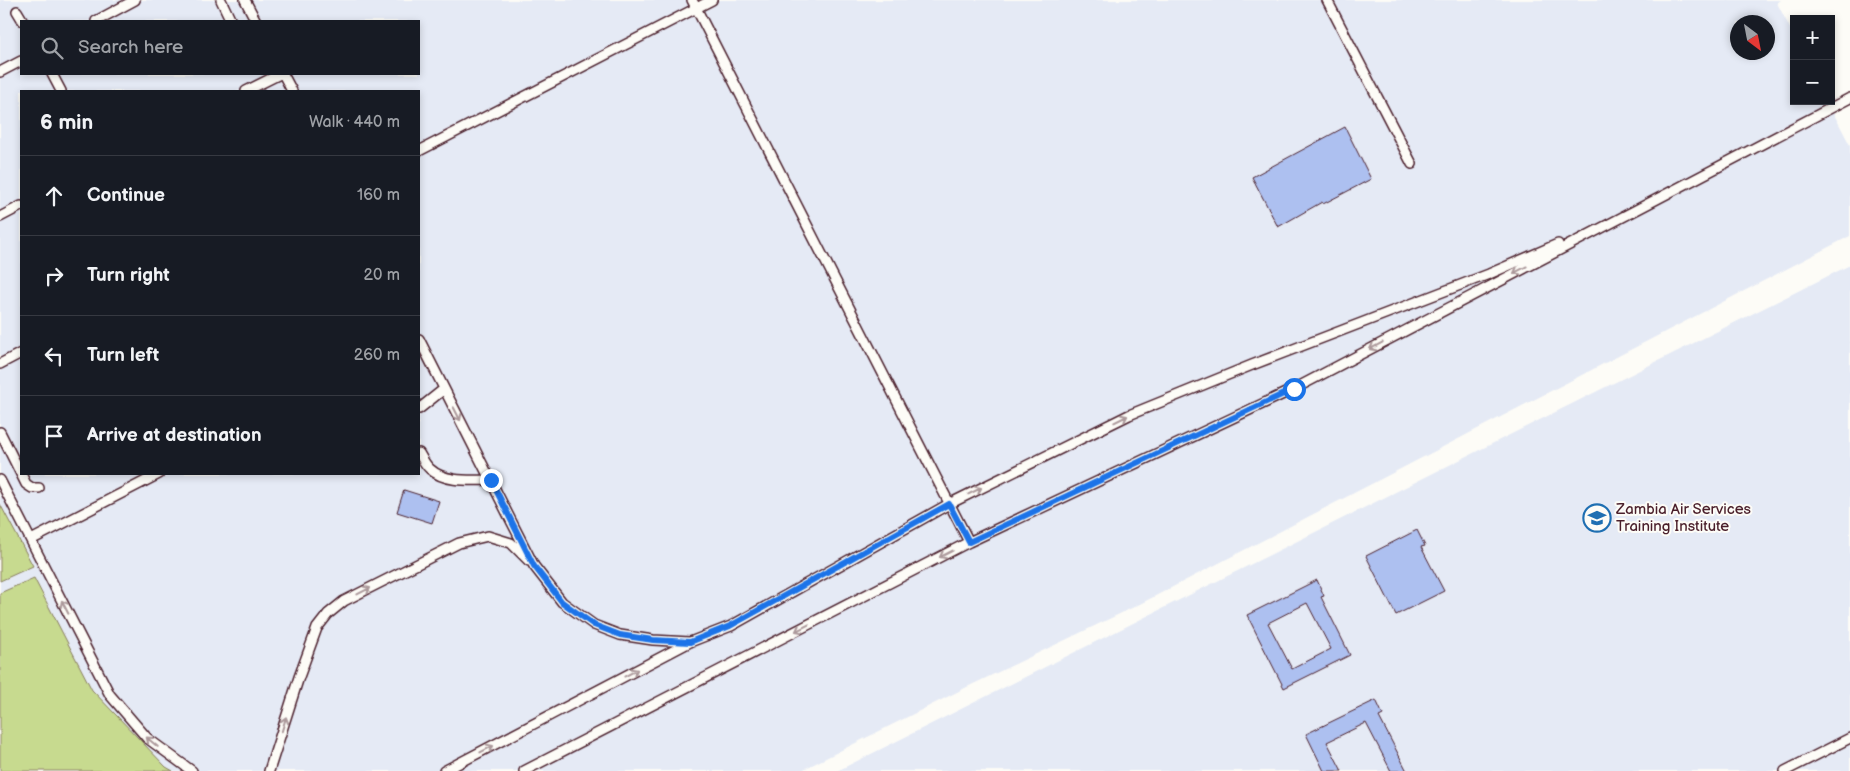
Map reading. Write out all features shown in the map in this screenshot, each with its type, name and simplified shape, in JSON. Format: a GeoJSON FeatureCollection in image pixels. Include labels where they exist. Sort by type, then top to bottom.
{"type":"FeatureCollection","features":[{"type":"Feature","properties":{"kind":"lane"},"geometry":{"type":"LineString","coordinates":[[98,20],[136,0]]}},
{"type":"Feature","properties":{"kind":"lane"},"geometry":{"type":"LineString","coordinates":[[221,0],[231,20]]}},
{"type":"Feature","properties":{"kind":"lane"},"geometry":{"type":"LineString","coordinates":[[246,0],[256,20]]}},
{"type":"Feature","properties":{"kind":"lane"},"geometry":{"type":"LineString","coordinates":[[420,150],[694,4],[712,0]]}},
{"type":"Feature","properties":{"kind":"lane"},"geometry":{"type":"LineString","coordinates":[[1327,0],[1412,164]]}},
{"type":"Feature","properties":{"kind":"lane"},"geometry":{"type":"LineString","coordinates":[[694,4],[969,542]]}},
{"type":"Feature","properties":{"kind":"lane"},"geometry":{"type":"LineString","coordinates":[[17,11],[22,20]]}},
{"type":"Feature","properties":{"kind":"lane"},"geometry":{"type":"LineString","coordinates":[[0,72],[20,62]]}},
{"type":"Feature","properties":{"kind":"lane"},"geometry":{"type":"LineString","coordinates":[[53,75],[60,90]]}},
{"type":"Feature","properties":{"kind":"lane"},"geometry":{"type":"LineString","coordinates":[[259,75],[263,82]]}},
{"type":"Feature","properties":{"kind":"lane"},"geometry":{"type":"LineString","coordinates":[[251,90],[263,82],[280,75]]}},
{"type":"Feature","properties":{"kind":"lane"},"geometry":{"type":"LineString","coordinates":[[283,75],[291,90]]}},
{"type":"Feature","properties":{"kind":"lane"},"geometry":{"type":"LineString","coordinates":[[524,771],[969,542],[1294,389],[1850,98]]}},
{"type":"Feature","properties":{"kind":"lane"},"geometry":{"type":"LineString","coordinates":[[0,216],[20,206]]}},
{"type":"Feature","properties":{"kind":"lane"},"geometry":{"type":"LineString","coordinates":[[444,771],[690,642],[730,626],[949,504],[1129,415],[1252,365],[1489,274],[1625,215]]}},
{"type":"Feature","properties":{"kind":"lane"},"geometry":{"type":"LineString","coordinates":[[420,343],[534,566]]}},
{"type":"Feature","properties":{"kind":"lane"},"geometry":{"type":"LineString","coordinates":[[0,364],[20,354]]}},
{"type":"Feature","properties":{"kind":"lane"},"geometry":{"type":"LineString","coordinates":[[420,408],[444,389]]}},
{"type":"Feature","properties":{"kind":"lane"},"geometry":{"type":"LineString","coordinates":[[0,432],[20,472]]}},
{"type":"Feature","properties":{"kind":"lane"},"geometry":{"type":"LineString","coordinates":[[420,455],[429,469],[438,475],[448,478],[491,480]]}},
{"type":"Feature","properties":{"kind":"lane"},"geometry":{"type":"LineString","coordinates":[[22,475],[26,484],[32,488],[39,488]]}},
{"type":"Feature","properties":{"kind":"lane"},"geometry":{"type":"LineString","coordinates":[[31,540],[156,475]]}},
{"type":"Feature","properties":{"kind":"lane"},"geometry":{"type":"LineString","coordinates":[[0,480],[110,695],[147,738],[192,771]]}},
{"type":"Feature","properties":{"kind":"lane"},"geometry":{"type":"LineString","coordinates":[[269,771],[299,676],[318,628],[328,614],[344,601],[459,543],[488,536],[511,543],[534,566],[562,602],[594,625],[620,635],[653,640],[690,642]]}},
{"type":"Feature","properties":{"kind":"lane"},"geometry":{"type":"LineString","coordinates":[[1785,771],[1850,738]]}},
{"type":"Feature","properties":{"kind":"shaded area"},"geometry":{"type":"Polygon","coordinates":[[[0,0],[1781,0],[1777,3],[1790,28],[1790,105],[1829,105],[1850,145],[1850,236],[1134,607],[967,687],[800,771],[0,771],[0,0]]]}},
{"type":"Feature","properties":{"kind":"shaded area","name":"Zambia Air Services Training Institute"},"geometry":{"type":"Polygon","coordinates":[[[1850,265],[1850,771],[837,771],[1850,265]]]}},
{"type":"Feature","properties":{"kind":"green space"},"geometry":{"type":"Polygon","coordinates":[[[0,504],[33,566],[0,581],[0,504]]]}},
{"type":"Feature","properties":{"kind":"green space"},"geometry":{"type":"Polygon","coordinates":[[[34,578],[92,690],[166,767],[173,771],[0,771],[0,593],[34,578]]]}},
{"type":"Feature","properties":{"kind":"building"},"geometry":{"type":"Polygon","coordinates":[[[1345,127],[1371,179],[1323,204],[1322,202],[1278,227],[1252,177],[1345,127]]]}},
{"type":"Feature","properties":{"kind":"building"},"geometry":{"type":"Polygon","coordinates":[[[404,490],[439,501],[432,523],[397,512],[404,490]]]}},
{"type":"Feature","properties":{"kind":"building"},"geometry":{"type":"Polygon","coordinates":[[[1417,530],[1425,546],[1421,547],[1444,591],[1396,615],[1366,556],[1417,530]]]}},
{"type":"Feature","properties":{"kind":"building"},"geometry":{"type":"Polygon","coordinates":[[[1317,580],[1324,596],[1321,597],[1350,655],[1284,688],[1247,615],[1317,580]],[[1307,603],[1268,623],[1292,669],[1331,649],[1307,603]]]}},
{"type":"Feature","properties":{"kind":"building"},"geometry":{"type":"Polygon","coordinates":[[[1376,700],[1383,715],[1379,717],[1407,771],[1391,771],[1366,723],[1327,742],[1342,771],[1324,771],[1306,734],[1376,700]]]}},
{"type":"Feature","properties":{"kind":"place","name":"Zambia Air Services Training Institute"},"geometry":{"type":"Point","coordinates":[1597,518]}},
{"type":"Feature","properties":{"kind":"route"},"geometry":{"type":"LineString","coordinates":[[491,480],[534,566],[562,602],[594,625],[620,635],[653,640],[690,642],[730,626],[949,504],[969,542],[1294,389]]}}]}
